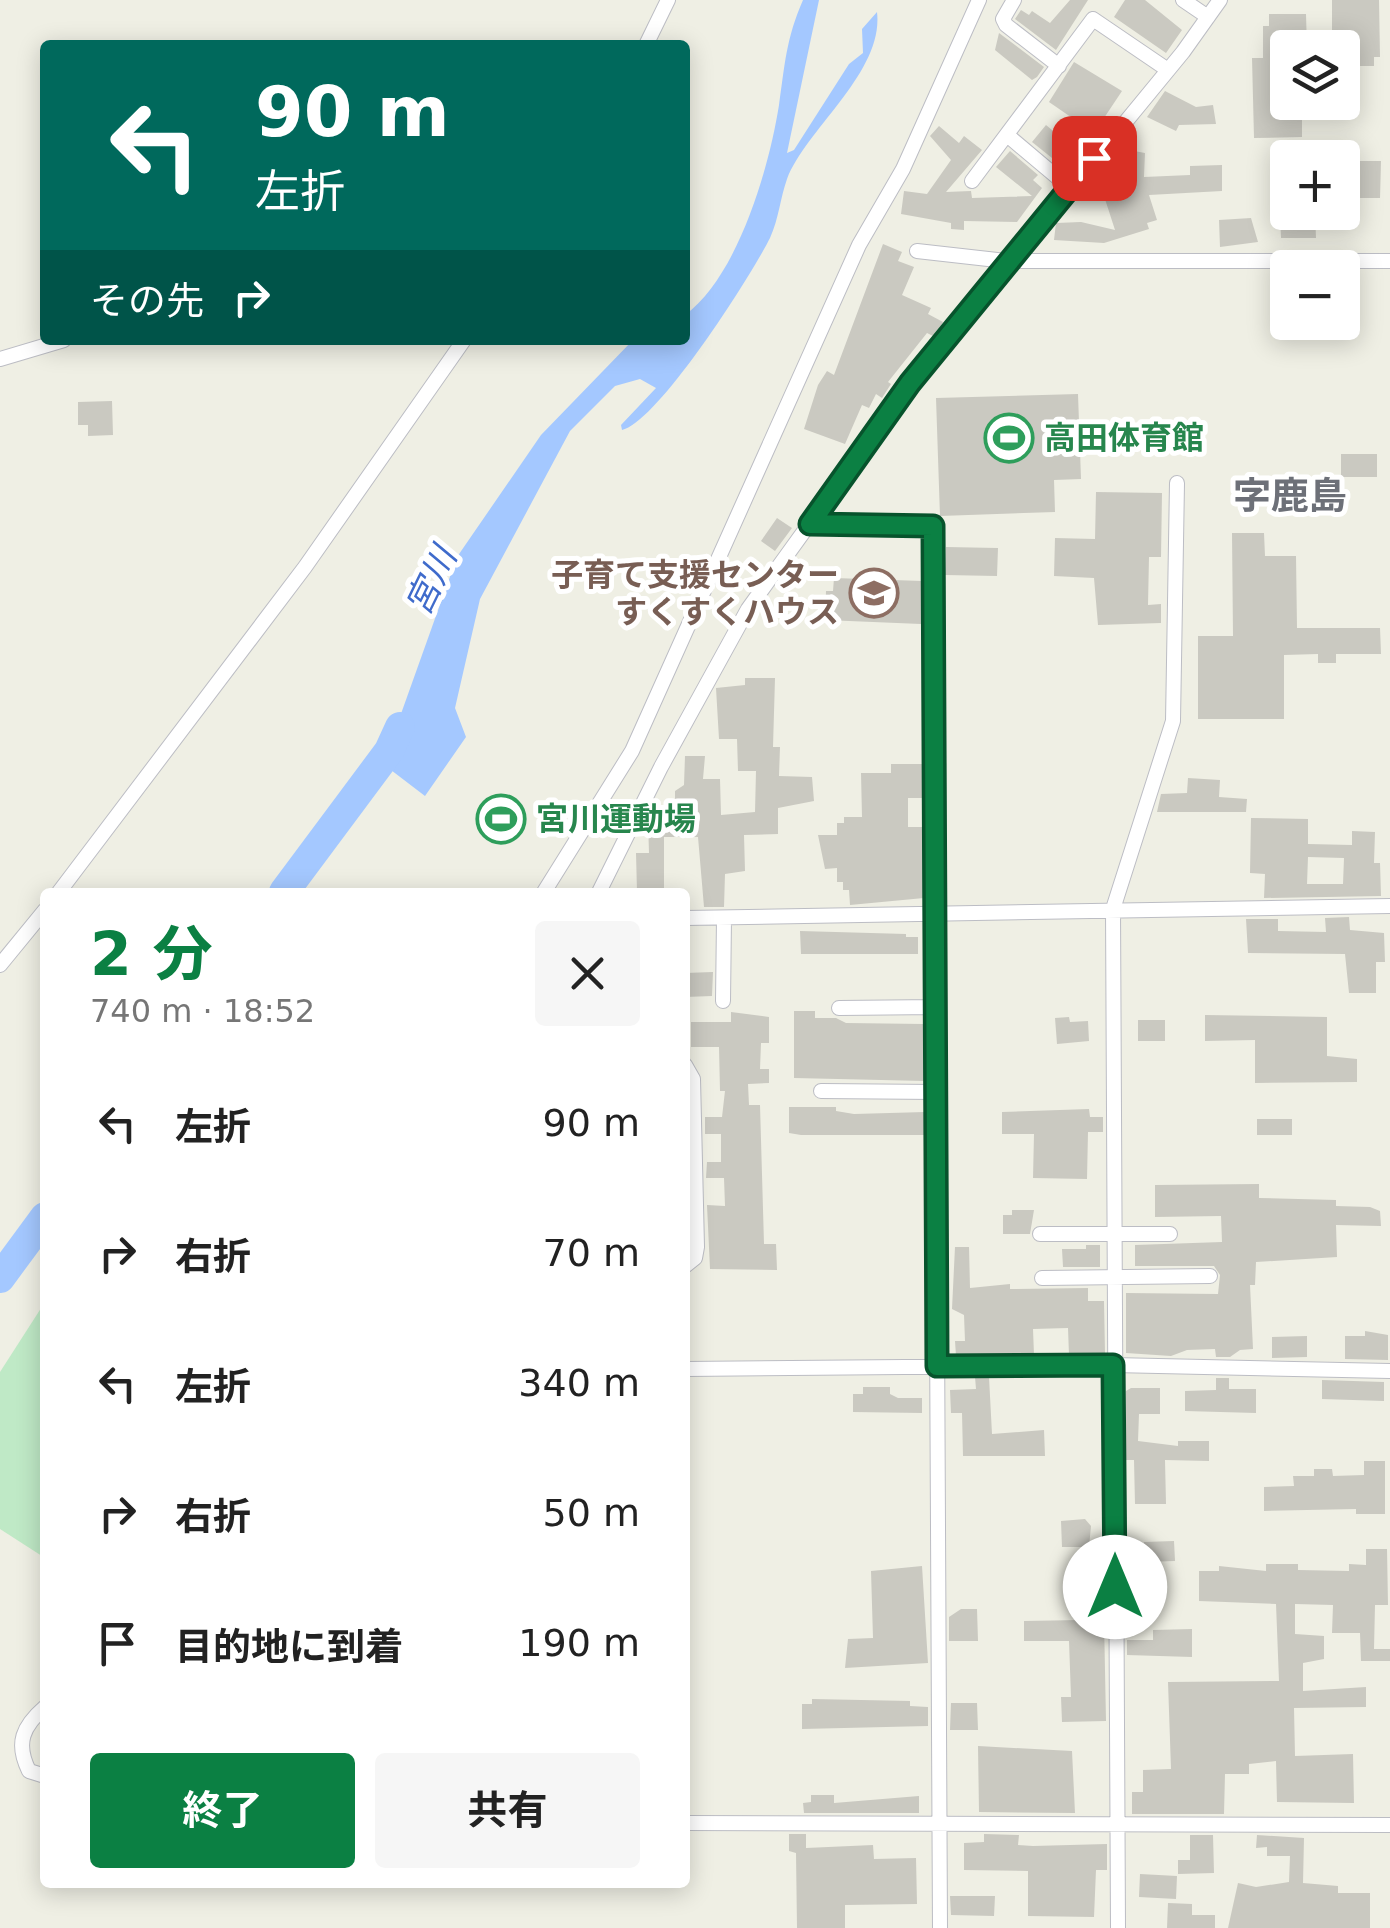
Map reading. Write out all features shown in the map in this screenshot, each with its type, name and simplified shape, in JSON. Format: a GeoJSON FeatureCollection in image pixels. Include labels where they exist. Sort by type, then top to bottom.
{"type":"FeatureCollection","features":[{"type":"Feature","properties":{"kind":"street"},"geometry":{"type":"LineString","coordinates":[[648,40],[668,0]]}},
{"type":"Feature","properties":{"kind":"street"},"geometry":{"type":"LineString","coordinates":[[546,888],[632,751],[859,245],[903,169],[979,0]]}},
{"type":"Feature","properties":{"kind":"street"},"geometry":{"type":"LineString","coordinates":[[1014,0],[1003,20],[1006,25],[1059,66]]}},
{"type":"Feature","properties":{"kind":"street"},"geometry":{"type":"LineString","coordinates":[[1183,0],[1208,17]]}},
{"type":"Feature","properties":{"kind":"street"},"geometry":{"type":"LineString","coordinates":[[601,888],[726,648],[810,524],[910,383],[1006,261],[1168,70],[1220,0]]}},
{"type":"Feature","properties":{"kind":"street"},"geometry":{"type":"LineString","coordinates":[[972,181],[1093,19],[1168,70]]}},
{"type":"Feature","properties":{"kind":"street"},"geometry":{"type":"LineString","coordinates":[[1007,134],[1070,188]]}},
{"type":"Feature","properties":{"kind":"street"},"geometry":{"type":"LineString","coordinates":[[917,251],[1006,261],[1390,261]]}},
{"type":"Feature","properties":{"kind":"street"},"geometry":{"type":"LineString","coordinates":[[0,359],[47,345]]}},
{"type":"Feature","properties":{"kind":"street"},"geometry":{"type":"LineString","coordinates":[[62,888],[305,567],[460,345]]}},
{"type":"Feature","properties":{"kind":"street"},"geometry":{"type":"LineString","coordinates":[[1118,1928],[1113,909],[1173,721],[1177,483]]}},
{"type":"Feature","properties":{"kind":"street"},"geometry":{"type":"LineString","coordinates":[[810,524],[933,526],[940,1928]]}},
{"type":"Feature","properties":{"kind":"street"},"geometry":{"type":"LineString","coordinates":[[690,918],[1390,906]]}},
{"type":"Feature","properties":{"kind":"street"},"geometry":{"type":"LineString","coordinates":[[0,965],[40,916]]}},
{"type":"Feature","properties":{"kind":"street"},"geometry":{"type":"LineString","coordinates":[[723,1001],[724,918]]}},
{"type":"Feature","properties":{"kind":"street"},"geometry":{"type":"LineString","coordinates":[[839,1008],[936,1007]]}},
{"type":"Feature","properties":{"kind":"street"},"geometry":{"type":"LineString","coordinates":[[690,1074],[697,1248],[690,1262]]}},
{"type":"Feature","properties":{"kind":"street"},"geometry":{"type":"LineString","coordinates":[[821,1091],[936,1092]]}},
{"type":"Feature","properties":{"kind":"street"},"geometry":{"type":"LineString","coordinates":[[1040,1234],[1170,1234]]}},
{"type":"Feature","properties":{"kind":"street"},"geometry":{"type":"LineString","coordinates":[[1042,1278],[1210,1276]]}},
{"type":"Feature","properties":{"kind":"street"},"geometry":{"type":"LineString","coordinates":[[690,1369],[1113,1365],[1390,1371]]}},
{"type":"Feature","properties":{"kind":"street"},"geometry":{"type":"LineString","coordinates":[[40,1711],[26,1723],[22,1751],[29,1771],[40,1774]]}},
{"type":"Feature","properties":{"kind":"street"},"geometry":{"type":"LineString","coordinates":[[690,1823],[939,1827],[1390,1825]]}},
{"type":"Feature","properties":{"kind":"green space"},"geometry":{"type":"Polygon","coordinates":[[[40,1310],[40,1555],[0,1529],[0,1372],[40,1310]]]}},
{"type":"Feature","properties":{"kind":"water"},"geometry":{"type":"Polygon","coordinates":[[[803,0],[819,0],[787,153],[794,150],[849,64],[863,53],[862,29],[877,12],[869,56],[797,160],[787,179],[770,238],[680,376],[638,421],[622,430],[621,425],[656,388],[640,379],[615,386],[570,431],[480,599],[455,708],[466,737],[425,796],[370,754],[397,725],[457,557],[541,435],[628,345],[690,345],[690,310],[721,275],[759,189],[803,0]]]}},
{"type":"Feature","properties":{"kind":"building"},"geometry":{"type":"Polygon","coordinates":[[[1070,0],[1088,0],[1056,50],[1015,19],[1021,10],[1029,15],[1032,11],[1050,23],[1070,0]]]}},
{"type":"Feature","properties":{"kind":"building"},"geometry":{"type":"Polygon","coordinates":[[[1125,0],[1145,0],[1182,30],[1166,53],[1114,17],[1125,0]]]}},
{"type":"Feature","properties":{"kind":"building"},"geometry":{"type":"Polygon","coordinates":[[[1332,0],[1379,0],[1380,57],[1374,57],[1374,66],[1360,66],[1360,30],[1332,30],[1332,0]]]}},
{"type":"Feature","properties":{"kind":"building"},"geometry":{"type":"Polygon","coordinates":[[[1269,14],[1306,14],[1306,30],[1270,30],[1270,120],[1302,120],[1302,137],[1254,138],[1252,58],[1263,58],[1263,26],[1269,26],[1269,14]]]}},
{"type":"Feature","properties":{"kind":"building"},"geometry":{"type":"Polygon","coordinates":[[[999,33],[1044,67],[1037,77],[1032,80],[995,50],[999,33]]]}},
{"type":"Feature","properties":{"kind":"building"},"geometry":{"type":"Polygon","coordinates":[[[1074,62],[1122,91],[1094,133],[1049,102],[1074,62]]]}},
{"type":"Feature","properties":{"kind":"building"},"geometry":{"type":"Polygon","coordinates":[[[1165,91],[1196,107],[1213,105],[1216,124],[1179,125],[1176,131],[1147,117],[1165,91]]]}},
{"type":"Feature","properties":{"kind":"building"},"geometry":{"type":"Polygon","coordinates":[[[1046,125],[1076,150],[1062,166],[1032,142],[1046,125]]]}},
{"type":"Feature","properties":{"kind":"building"},"geometry":{"type":"Polygon","coordinates":[[[939,126],[959,143],[964,136],[982,150],[946,192],[971,191],[972,198],[1032,196],[996,167],[1010,151],[1038,175],[1033,180],[1042,188],[1017,222],[964,221],[964,230],[951,229],[951,223],[901,214],[904,191],[927,194],[951,160],[930,136],[939,126]]]}},
{"type":"Feature","properties":{"kind":"building"},"geometry":{"type":"Polygon","coordinates":[[[1118,148],[1145,153],[1144,177],[1190,175],[1190,166],[1222,165],[1222,191],[1149,195],[1157,220],[1147,223],[1149,229],[1104,243],[1054,240],[1056,223],[1081,222],[1115,230],[1104,196],[1090,192],[1097,173],[1115,177],[1118,148]]]}},
{"type":"Feature","properties":{"kind":"building"},"geometry":{"type":"Polygon","coordinates":[[[1360,161],[1381,161],[1380,198],[1360,198],[1360,161]]]}},
{"type":"Feature","properties":{"kind":"building"},"geometry":{"type":"Polygon","coordinates":[[[1251,218],[1258,242],[1220,247],[1219,220],[1251,218]]]}},
{"type":"Feature","properties":{"kind":"building"},"geometry":{"type":"Polygon","coordinates":[[[1281,230],[1316,230],[1316,238],[1281,238],[1281,230]]]}},
{"type":"Feature","properties":{"kind":"building"},"geometry":{"type":"Polygon","coordinates":[[[883,244],[902,252],[898,261],[914,267],[902,295],[931,308],[928,314],[943,322],[935,337],[927,333],[888,382],[891,384],[882,398],[876,394],[869,408],[862,405],[845,444],[804,429],[818,385],[827,371],[834,375],[883,244]]]}},
{"type":"Feature","properties":{"kind":"building"},"geometry":{"type":"Polygon","coordinates":[[[1078,394],[1081,479],[1054,480],[1055,512],[940,516],[936,398],[1078,394]]]}},
{"type":"Feature","properties":{"kind":"building"},"geometry":{"type":"Polygon","coordinates":[[[112,401],[113,435],[88,436],[88,425],[78,425],[78,402],[112,401]]]}},
{"type":"Feature","properties":{"kind":"building"},"geometry":{"type":"Polygon","coordinates":[[[1341,454],[1377,454],[1377,477],[1341,477],[1341,454]]]}},
{"type":"Feature","properties":{"kind":"building"},"geometry":{"type":"Polygon","coordinates":[[[1096,492],[1162,493],[1161,557],[1149,557],[1148,605],[1161,604],[1161,623],[1098,625],[1094,578],[1054,576],[1055,538],[1095,539],[1096,492]]]}},
{"type":"Feature","properties":{"kind":"building"},"geometry":{"type":"Polygon","coordinates":[[[777,518],[792,528],[775,551],[761,541],[777,518]]]}},
{"type":"Feature","properties":{"kind":"building"},"geometry":{"type":"Polygon","coordinates":[[[1232,533],[1264,533],[1265,556],[1296,556],[1297,628],[1380,628],[1381,654],[1336,654],[1336,663],[1318,663],[1318,654],[1284,655],[1284,719],[1198,719],[1198,636],[1233,636],[1232,533]]]}},
{"type":"Feature","properties":{"kind":"building"},"geometry":{"type":"Polygon","coordinates":[[[946,547],[998,548],[997,576],[945,575],[946,547]]]}},
{"type":"Feature","properties":{"kind":"building"},"geometry":{"type":"Polygon","coordinates":[[[834,578],[922,581],[921,624],[825,620],[826,591],[833,591],[834,578]]]}},
{"type":"Feature","properties":{"kind":"building"},"geometry":{"type":"Polygon","coordinates":[[[745,678],[775,678],[773,747],[780,747],[779,776],[812,777],[814,801],[778,808],[778,834],[744,835],[745,871],[725,874],[724,907],[704,907],[698,837],[664,837],[664,888],[637,888],[636,853],[649,853],[648,820],[675,819],[675,791],[684,785],[685,756],[705,756],[703,779],[720,779],[721,815],[755,812],[756,771],[738,771],[737,739],[719,739],[716,688],[745,685],[745,678]]]}},
{"type":"Feature","properties":{"kind":"building"},"geometry":{"type":"Polygon","coordinates":[[[891,764],[924,764],[924,798],[908,798],[908,827],[924,827],[924,898],[850,905],[849,890],[843,890],[843,882],[837,882],[837,868],[825,869],[818,835],[837,835],[837,823],[844,823],[844,817],[862,817],[861,773],[891,773],[891,764]]]}},
{"type":"Feature","properties":{"kind":"building"},"geometry":{"type":"Polygon","coordinates":[[[1188,778],[1220,780],[1219,797],[1247,799],[1246,812],[1157,812],[1161,794],[1187,793],[1188,778]]]}},
{"type":"Feature","properties":{"kind":"building"},"geometry":{"type":"Polygon","coordinates":[[[1251,818],[1308,819],[1308,844],[1352,845],[1352,831],[1375,832],[1374,863],[1380,863],[1381,896],[1264,898],[1265,874],[1250,873],[1251,818]],[[1308,857],[1307,884],[1343,884],[1344,858],[1308,857]]]}},
{"type":"Feature","properties":{"kind":"building"},"geometry":{"type":"Polygon","coordinates":[[[1349,917],[1350,930],[1384,933],[1385,962],[1376,962],[1376,993],[1349,993],[1345,954],[1248,953],[1246,919],[1278,919],[1278,931],[1326,932],[1325,918],[1349,917]]]}},
{"type":"Feature","properties":{"kind":"building"},"geometry":{"type":"Polygon","coordinates":[[[800,931],[906,934],[918,937],[918,954],[801,954],[800,931]]]}},
{"type":"Feature","properties":{"kind":"building"},"geometry":{"type":"Polygon","coordinates":[[[713,972],[712,996],[690,997],[690,973],[713,972]]]}},
{"type":"Feature","properties":{"kind":"building"},"geometry":{"type":"Polygon","coordinates":[[[794,1011],[815,1011],[815,1018],[836,1018],[846,1023],[924,1024],[925,1081],[794,1078],[794,1011]]]}},
{"type":"Feature","properties":{"kind":"building"},"geometry":{"type":"Polygon","coordinates":[[[731,1012],[769,1017],[769,1043],[761,1043],[760,1069],[769,1069],[769,1083],[748,1084],[749,1105],[760,1105],[764,1244],[776,1244],[777,1270],[710,1269],[707,1205],[725,1206],[724,1178],[706,1178],[707,1162],[721,1162],[721,1134],[705,1134],[705,1117],[722,1117],[725,1091],[720,1091],[719,1047],[691,1047],[691,1022],[731,1022],[731,1012]]]}},
{"type":"Feature","properties":{"kind":"building"},"geometry":{"type":"Polygon","coordinates":[[[1205,1015],[1327,1017],[1327,1056],[1357,1059],[1357,1082],[1255,1083],[1255,1040],[1205,1041],[1205,1015]]]}},
{"type":"Feature","properties":{"kind":"building"},"geometry":{"type":"Polygon","coordinates":[[[1069,1017],[1070,1022],[1088,1021],[1089,1041],[1057,1044],[1055,1018],[1069,1017]]]}},
{"type":"Feature","properties":{"kind":"building"},"geometry":{"type":"Polygon","coordinates":[[[1138,1020],[1165,1020],[1165,1041],[1138,1041],[1138,1020]]]}},
{"type":"Feature","properties":{"kind":"building"},"geometry":{"type":"Polygon","coordinates":[[[789,1107],[836,1107],[836,1111],[854,1114],[925,1112],[924,1135],[789,1133],[789,1107]]]}},
{"type":"Feature","properties":{"kind":"building"},"geometry":{"type":"Polygon","coordinates":[[[1089,1109],[1090,1117],[1103,1117],[1103,1132],[1088,1132],[1087,1179],[1033,1178],[1034,1134],[1002,1134],[1002,1112],[1089,1109]]]}},
{"type":"Feature","properties":{"kind":"building"},"geometry":{"type":"Polygon","coordinates":[[[1257,1119],[1292,1119],[1292,1135],[1257,1135],[1257,1119]]]}},
{"type":"Feature","properties":{"kind":"building"},"geometry":{"type":"Polygon","coordinates":[[[1259,1184],[1259,1198],[1336,1200],[1336,1206],[1370,1207],[1380,1211],[1381,1226],[1336,1225],[1337,1257],[1256,1262],[1255,1285],[1250,1285],[1253,1349],[1240,1350],[1230,1357],[1216,1357],[1215,1349],[1187,1350],[1171,1356],[1126,1353],[1126,1293],[1218,1294],[1220,1275],[1214,1266],[1135,1266],[1135,1245],[1222,1242],[1221,1216],[1155,1217],[1155,1185],[1259,1184]]]}},
{"type":"Feature","properties":{"kind":"building"},"geometry":{"type":"Polygon","coordinates":[[[1012,1210],[1034,1210],[1030,1234],[1003,1234],[1003,1215],[1012,1215],[1012,1210]]]}},
{"type":"Feature","properties":{"kind":"building"},"geometry":{"type":"Polygon","coordinates":[[[1086,1245],[1100,1245],[1100,1267],[1063,1267],[1062,1249],[1086,1249],[1086,1245]]]}},
{"type":"Feature","properties":{"kind":"building"},"geometry":{"type":"Polygon","coordinates":[[[955,1247],[969,1247],[970,1288],[1010,1284],[1010,1289],[1088,1288],[1088,1301],[1104,1301],[1105,1354],[1069,1355],[1068,1328],[1033,1329],[1034,1355],[956,1356],[955,1341],[965,1341],[964,1315],[952,1309],[955,1247]]]}},
{"type":"Feature","properties":{"kind":"building"},"geometry":{"type":"Polygon","coordinates":[[[1365,1331],[1388,1335],[1388,1360],[1345,1359],[1345,1336],[1365,1336],[1365,1331]]]}},
{"type":"Feature","properties":{"kind":"building"},"geometry":{"type":"Polygon","coordinates":[[[1307,1336],[1307,1357],[1272,1358],[1272,1337],[1307,1336]]]}},
{"type":"Feature","properties":{"kind":"building"},"geometry":{"type":"Polygon","coordinates":[[[975,1377],[989,1377],[992,1434],[1044,1430],[1045,1456],[963,1456],[962,1413],[951,1413],[950,1390],[976,1389],[975,1377]]]}},
{"type":"Feature","properties":{"kind":"building"},"geometry":{"type":"Polygon","coordinates":[[[1216,1378],[1229,1378],[1229,1389],[1256,1389],[1256,1413],[1185,1411],[1185,1391],[1216,1390],[1216,1378]]]}},
{"type":"Feature","properties":{"kind":"building"},"geometry":{"type":"Polygon","coordinates":[[[1322,1380],[1384,1382],[1384,1401],[1322,1399],[1322,1380]]]}},
{"type":"Feature","properties":{"kind":"building"},"geometry":{"type":"Polygon","coordinates":[[[863,1387],[890,1387],[890,1394],[898,1398],[922,1398],[922,1413],[853,1412],[853,1394],[863,1394],[863,1387]]]}},
{"type":"Feature","properties":{"kind":"building"},"geometry":{"type":"Polygon","coordinates":[[[1160,1388],[1160,1414],[1139,1414],[1138,1441],[1178,1446],[1178,1441],[1209,1441],[1209,1461],[1165,1460],[1166,1504],[1135,1504],[1134,1460],[1126,1460],[1126,1391],[1160,1388]]]}},
{"type":"Feature","properties":{"kind":"building"},"geometry":{"type":"Polygon","coordinates":[[[1364,1461],[1385,1461],[1385,1514],[1356,1514],[1356,1509],[1264,1511],[1264,1487],[1294,1486],[1293,1476],[1314,1476],[1314,1469],[1332,1469],[1333,1476],[1364,1475],[1364,1461]]]}},
{"type":"Feature","properties":{"kind":"building"},"geometry":{"type":"Polygon","coordinates":[[[1085,1519],[1091,1526],[1089,1547],[1062,1547],[1061,1521],[1085,1519]]]}},
{"type":"Feature","properties":{"kind":"building"},"geometry":{"type":"Polygon","coordinates":[[[1174,1541],[1175,1561],[1145,1562],[1144,1542],[1174,1541]]]}},
{"type":"Feature","properties":{"kind":"building"},"geometry":{"type":"Polygon","coordinates":[[[1366,1549],[1387,1549],[1388,1605],[1375,1605],[1374,1649],[1390,1649],[1390,1661],[1361,1661],[1360,1633],[1332,1633],[1333,1605],[1295,1604],[1295,1634],[1324,1636],[1324,1659],[1303,1663],[1303,1691],[1366,1687],[1366,1707],[1294,1708],[1295,1756],[1353,1754],[1354,1803],[1277,1802],[1276,1761],[1249,1764],[1249,1774],[1225,1774],[1224,1814],[1132,1814],[1132,1792],[1143,1792],[1143,1770],[1171,1769],[1168,1682],[1279,1681],[1276,1604],[1199,1601],[1199,1571],[1219,1571],[1219,1566],[1266,1571],[1266,1564],[1298,1564],[1298,1570],[1349,1571],[1349,1564],[1366,1565],[1366,1549]]]}},
{"type":"Feature","properties":{"kind":"building"},"geometry":{"type":"Polygon","coordinates":[[[922,1566],[928,1663],[845,1668],[848,1639],[873,1638],[871,1571],[922,1566]]]}},
{"type":"Feature","properties":{"kind":"building"},"geometry":{"type":"Polygon","coordinates":[[[961,1609],[977,1609],[978,1641],[949,1641],[949,1617],[961,1609]]]}},
{"type":"Feature","properties":{"kind":"building"},"geometry":{"type":"Polygon","coordinates":[[[1104,1620],[1106,1721],[1062,1722],[1061,1697],[1071,1697],[1069,1641],[1024,1641],[1024,1621],[1104,1620]]]}},
{"type":"Feature","properties":{"kind":"building"},"geometry":{"type":"Polygon","coordinates":[[[1192,1629],[1192,1657],[1127,1655],[1127,1640],[1153,1640],[1153,1630],[1192,1629]]]}},
{"type":"Feature","properties":{"kind":"building"},"geometry":{"type":"Polygon","coordinates":[[[812,1699],[910,1701],[910,1706],[928,1707],[928,1726],[802,1729],[802,1704],[812,1704],[812,1699]]]}},
{"type":"Feature","properties":{"kind":"building"},"geometry":{"type":"Polygon","coordinates":[[[951,1703],[977,1703],[978,1730],[950,1730],[951,1703]]]}},
{"type":"Feature","properties":{"kind":"building"},"geometry":{"type":"Polygon","coordinates":[[[978,1746],[1072,1751],[1075,1813],[979,1812],[978,1746]]]}},
{"type":"Feature","properties":{"kind":"building"},"geometry":{"type":"Polygon","coordinates":[[[811,1795],[834,1795],[834,1803],[919,1796],[919,1813],[804,1813],[803,1803],[811,1802],[811,1795]]]}},
{"type":"Feature","properties":{"kind":"building"},"geometry":{"type":"Polygon","coordinates":[[[789,1834],[806,1834],[806,1848],[873,1845],[874,1859],[916,1858],[917,1904],[845,1905],[845,1928],[797,1928],[796,1853],[789,1851],[789,1834]]]}},
{"type":"Feature","properties":{"kind":"building"},"geometry":{"type":"Polygon","coordinates":[[[984,1834],[1019,1835],[1018,1845],[1107,1844],[1107,1870],[1096,1870],[1094,1917],[1028,1916],[1028,1871],[964,1870],[964,1843],[984,1842],[984,1834]]]}},
{"type":"Feature","properties":{"kind":"building"},"geometry":{"type":"Polygon","coordinates":[[[1190,1835],[1213,1835],[1214,1873],[1178,1874],[1178,1860],[1190,1860],[1190,1835]]]}},
{"type":"Feature","properties":{"kind":"building"},"geometry":{"type":"Polygon","coordinates":[[[1257,1835],[1304,1838],[1303,1883],[1338,1886],[1338,1893],[1370,1893],[1370,1928],[1228,1928],[1238,1883],[1256,1887],[1289,1882],[1290,1856],[1267,1856],[1267,1847],[1256,1848],[1257,1835]]]}},
{"type":"Feature","properties":{"kind":"building"},"geometry":{"type":"Polygon","coordinates":[[[1140,1874],[1177,1876],[1176,1899],[1139,1897],[1140,1874]]]}},
{"type":"Feature","properties":{"kind":"building"},"geometry":{"type":"Polygon","coordinates":[[[950,1896],[995,1896],[994,1916],[951,1915],[950,1896]]]}},
{"type":"Feature","properties":{"kind":"building"},"geometry":{"type":"Polygon","coordinates":[[[1168,1903],[1192,1904],[1192,1915],[1215,1915],[1215,1928],[1167,1928],[1168,1903]]]}},
{"type":"Feature","properties":{"kind":"waterway","name":"宮川"},"geometry":{"type":"LineString","coordinates":[[287,888],[389,751],[400,727]]}},
{"type":"Feature","properties":{"kind":"waterway","name":"宮川"},"geometry":{"type":"LineString","coordinates":[[0,1278],[40,1224]]}},
{"type":"Feature","properties":{"kind":"place","name":"高田体育館"},"geometry":{"type":"Point","coordinates":[1009,438]}},
{"type":"Feature","properties":{"kind":"place","name":"子育て支援センター すくすくハウス"},"geometry":{"type":"Point","coordinates":[874,593]}},
{"type":"Feature","properties":{"kind":"place","name":"宮川運動場"},"geometry":{"type":"Point","coordinates":[501,819]}},
{"type":"Feature","properties":{"kind":"district","name":"字鹿島"},"geometry":{"type":"Point","coordinates":[1290,496]}},
{"type":"Feature","properties":{"kind":"route"},"geometry":{"type":"LineString","coordinates":[[1094,158],[910,383],[810,524],[933,526],[937,1366],[1113,1365],[1115,1587]]}}]}
